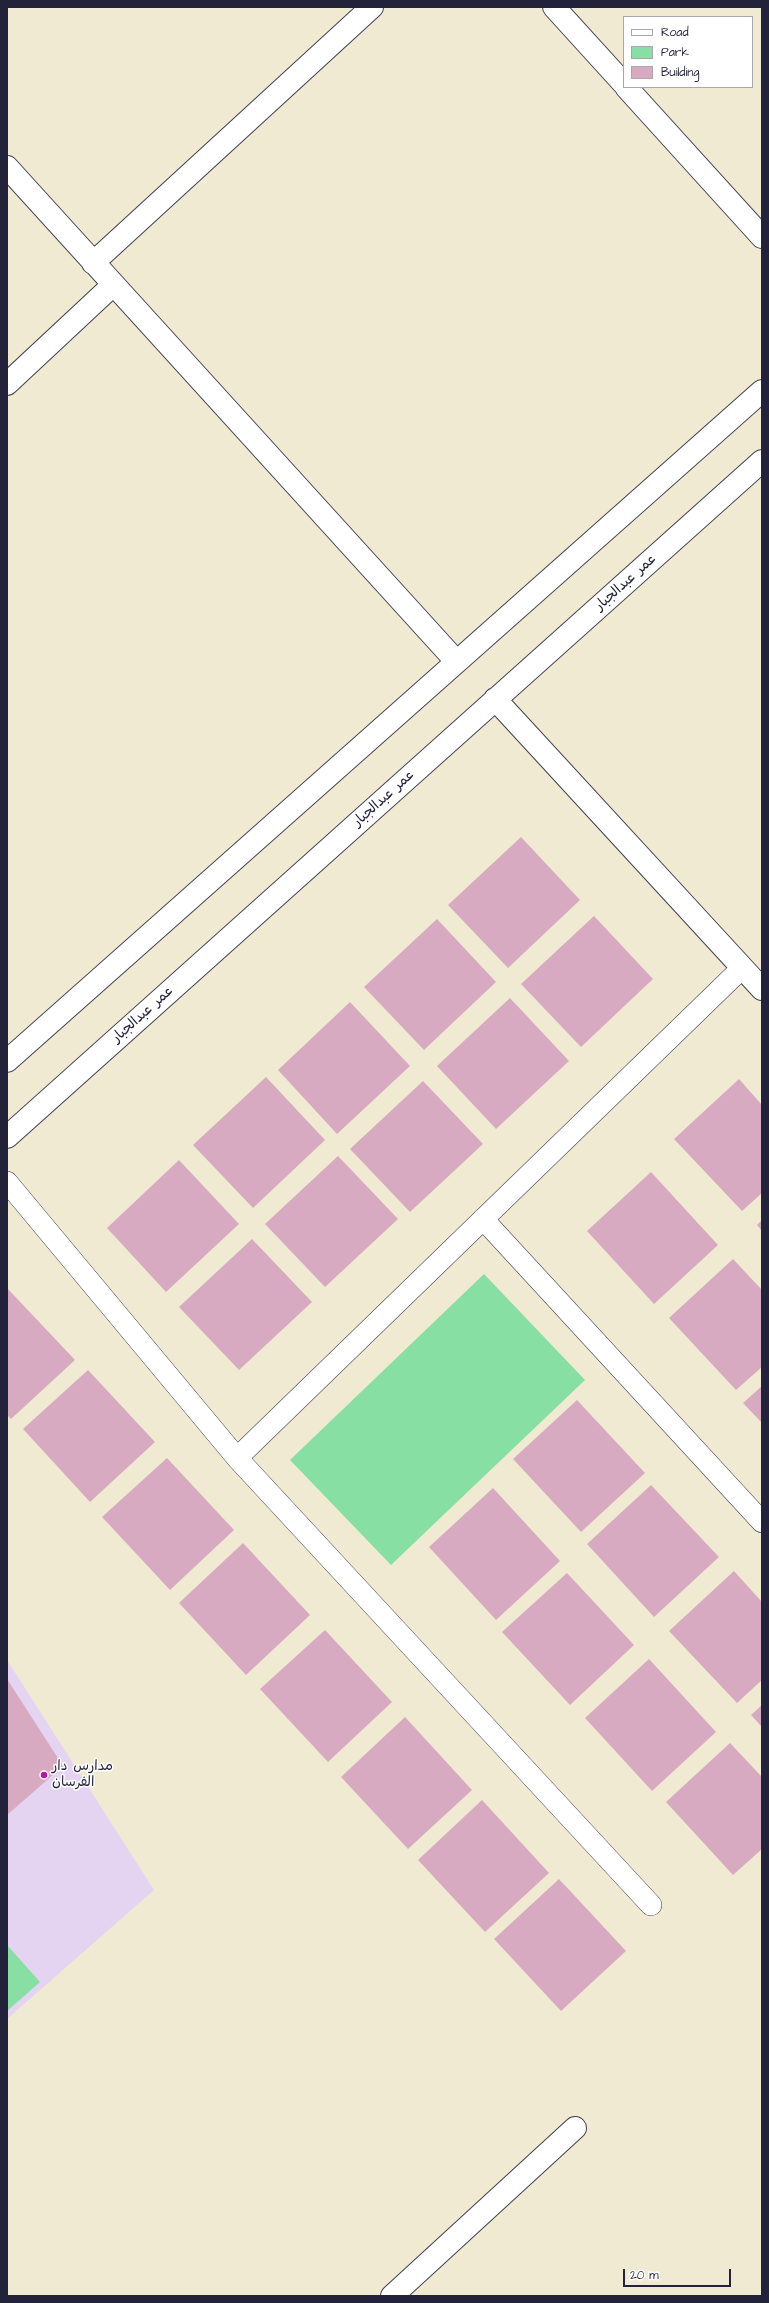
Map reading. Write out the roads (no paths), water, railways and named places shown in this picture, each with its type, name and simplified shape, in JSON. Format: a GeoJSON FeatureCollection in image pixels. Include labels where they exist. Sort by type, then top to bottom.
{"type":"FeatureCollection","features":[{"type":"Feature","properties":{"kind":"street"},"geometry":{"type":"LineString","coordinates":[[93,263],[372,7]]}},
{"type":"Feature","properties":{"kind":"street"},"geometry":{"type":"LineString","coordinates":[[554,7],[623,83]]}},
{"type":"Feature","properties":{"kind":"street"},"geometry":{"type":"LineString","coordinates":[[627,88],[762,237]]}},
{"type":"Feature","properties":{"kind":"street"},"geometry":{"type":"LineString","coordinates":[[7,167],[456,661]]}},
{"type":"Feature","properties":{"kind":"street"},"geometry":{"type":"LineString","coordinates":[[7,384],[113,285]]}},
{"type":"Feature","properties":{"kind":"street"},"geometry":{"type":"LineString","coordinates":[[7,1061],[762,391]]}},
{"type":"Feature","properties":{"kind":"street","name":"عمر عبدالجبار"},"geometry":{"type":"LineString","coordinates":[[7,1137],[762,461]]}},
{"type":"Feature","properties":{"kind":"street"},"geometry":{"type":"LineString","coordinates":[[495,699],[762,990]]}},
{"type":"Feature","properties":{"kind":"street"},"geometry":{"type":"LineString","coordinates":[[392,2296],[575,2128]]}},
{"type":"Feature","properties":{"kind":"lane"},"geometry":{"type":"LineString","coordinates":[[237,1458],[742,968]]}},
{"type":"Feature","properties":{"kind":"lane"},"geometry":{"type":"LineString","coordinates":[[7,1182],[237,1458],[651,1905]]}},
{"type":"Feature","properties":{"kind":"lane"},"geometry":{"type":"LineString","coordinates":[[483,1219],[762,1522]]}},
{"type":"Feature","properties":{"kind":"place","name":"مدارس دار الفرسان"},"geometry":{"type":"Point","coordinates":[44,1775]}}]}
